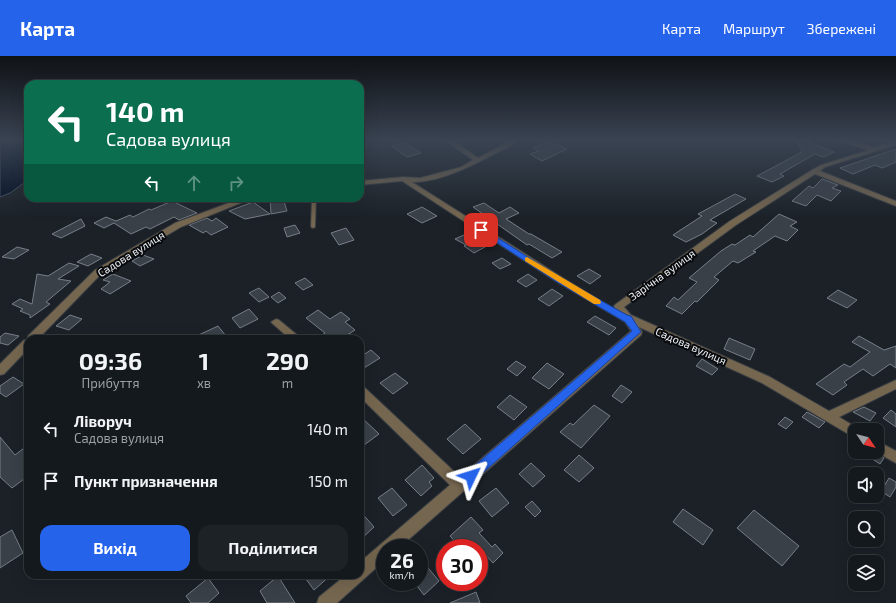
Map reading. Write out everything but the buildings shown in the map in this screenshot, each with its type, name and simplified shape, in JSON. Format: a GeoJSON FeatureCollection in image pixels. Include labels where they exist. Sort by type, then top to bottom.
{"type":"FeatureCollection","features":[{"type":"Feature","properties":{"kind":"street"},"geometry":{"type":"LineString","coordinates":[[364,183],[403,178],[420,180],[467,167]]}},
{"type":"Feature","properties":{"kind":"street","name":"Зарічна вулиця"},"geometry":{"type":"LineString","coordinates":[[398,539],[637,332],[619,306],[733,224],[822,167]]}},
{"type":"Feature","properties":{"kind":"street"},"geometry":{"type":"LineString","coordinates":[[814,171],[896,204]]}},
{"type":"Feature","properties":{"kind":"street","name":"Садова вулиця"},"geometry":{"type":"LineString","coordinates":[[403,178],[560,280],[625,319],[628,318],[766,380],[848,429]]}},
{"type":"Feature","properties":{"kind":"street","name":"Садова вулиця"},"geometry":{"type":"LineString","coordinates":[[36,335],[98,272],[178,225],[239,202]]}},
{"type":"Feature","properties":{"kind":"street"},"geometry":{"type":"LineString","coordinates":[[276,322],[292,335]]}},
{"type":"Feature","properties":{"kind":"street"},"geometry":{"type":"LineString","coordinates":[[0,371],[24,347]]}},
{"type":"Feature","properties":{"kind":"street"},"geometry":{"type":"LineString","coordinates":[[828,417],[896,384]]}},
{"type":"Feature","properties":{"kind":"street"},"geometry":{"type":"LineString","coordinates":[[364,394],[460,486]]}},
{"type":"Feature","properties":{"kind":"street"},"geometry":{"type":"LineString","coordinates":[[884,450],[896,457]]}},
{"type":"Feature","properties":{"kind":"street"},"geometry":{"type":"LineString","coordinates":[[364,569],[376,559]]}},
{"type":"Feature","properties":{"kind":"street"},"geometry":{"type":"LineString","coordinates":[[325,603],[352,579]]}},
{"type":"Feature","properties":{"kind":"lane"},"geometry":{"type":"LineString","coordinates":[[313,227],[314,202]]}},
{"type":"Feature","properties":{"kind":"water"},"geometry":{"type":"Polygon","coordinates":[[[0,167],[24,167],[24,183],[10,193],[0,197],[0,167]]]}},
{"type":"Feature","properties":{"kind":"slow traffic"},"geometry":{"type":"LineString","coordinates":[[527,260],[597,302]]}},
{"type":"Feature","properties":{"kind":"route"},"geometry":{"type":"LineString","coordinates":[[471,476],[637,332],[628,318],[625,319],[481,230]]}}]}
